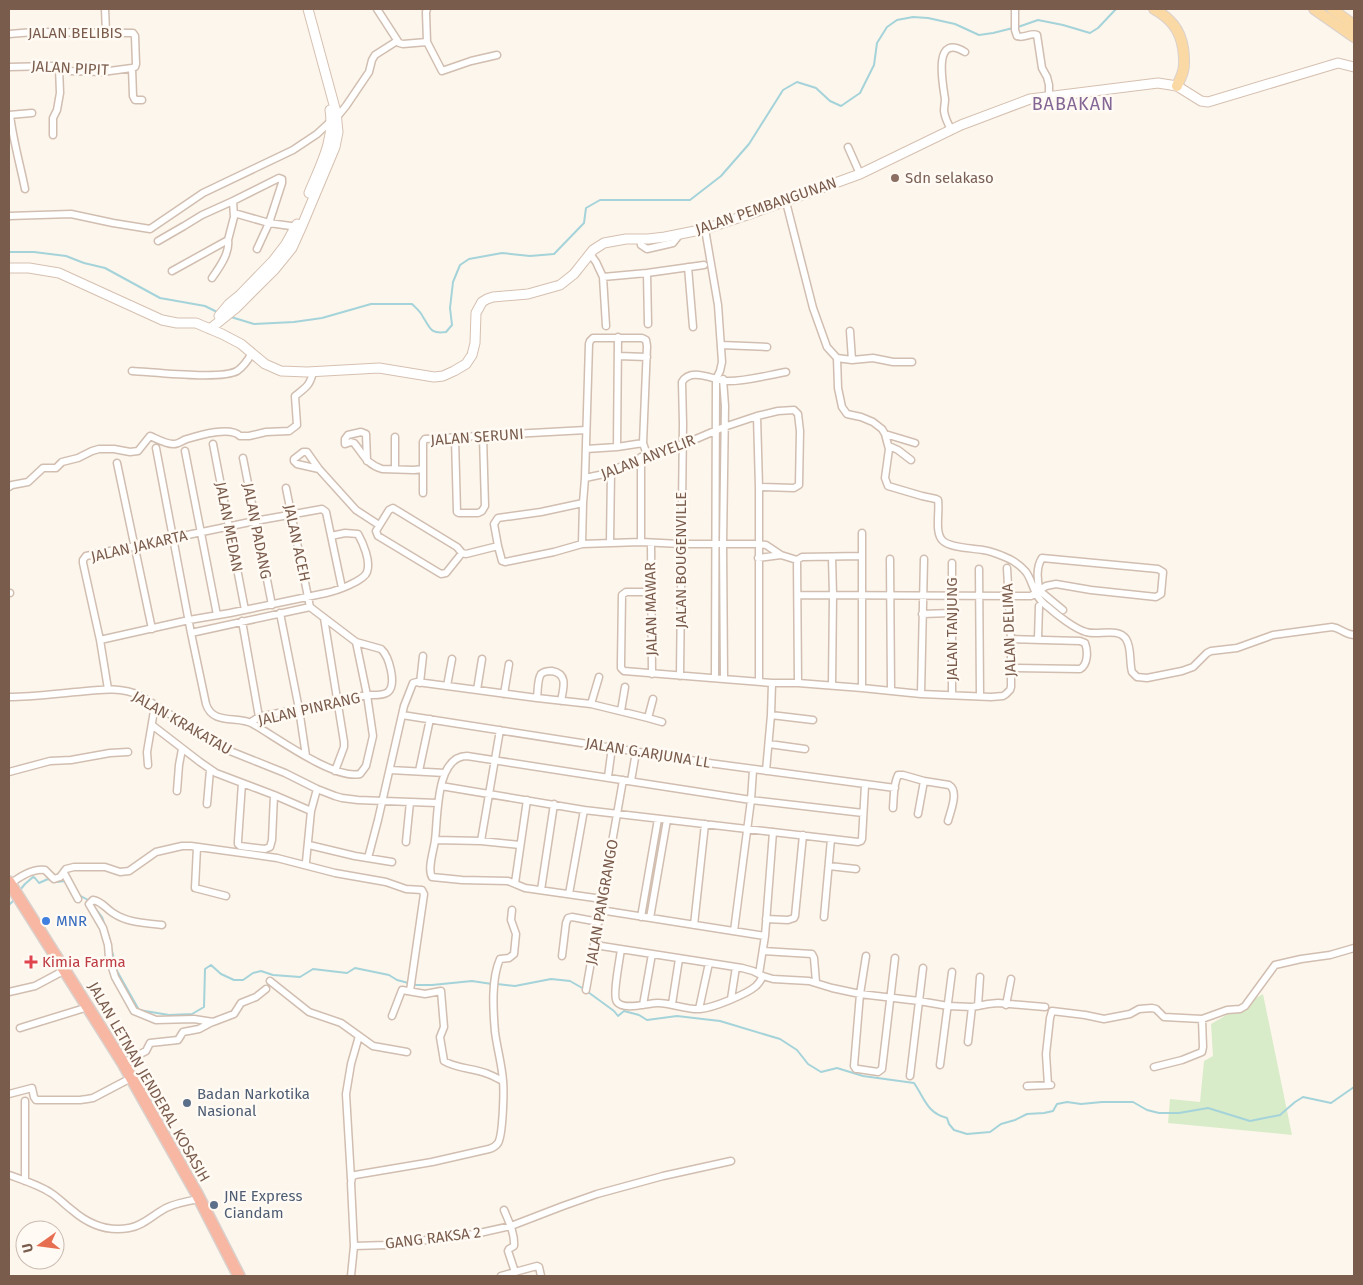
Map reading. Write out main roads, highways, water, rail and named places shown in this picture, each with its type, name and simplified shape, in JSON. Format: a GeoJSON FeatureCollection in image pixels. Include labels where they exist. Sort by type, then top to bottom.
{"type":"FeatureCollection","features":[{"type":"Feature","properties":{"kind":"highway","name":"JALAN LETNAN JENDERAL KOSASIH"},"geometry":{"type":"LineString","coordinates":[[9,883],[124,1063],[239,1276]]}},
{"type":"Feature","properties":{"kind":"main road"},"geometry":{"type":"LineString","coordinates":[[1154,9],[1175,24],[1182,38],[1184,71],[1177,86]]}},
{"type":"Feature","properties":{"kind":"main road"},"geometry":{"type":"LineString","coordinates":[[1314,9],[1354,37]]}},
{"type":"Feature","properties":{"kind":"main road"},"geometry":{"type":"LineString","coordinates":[[1332,9],[1354,24]]}},
{"type":"Feature","properties":{"kind":"waterway"},"geometry":{"type":"LineString","coordinates":[[1018,27],[1038,20],[1090,33],[1098,28],[1116,9]]}},
{"type":"Feature","properties":{"kind":"waterway"},"geometry":{"type":"LineString","coordinates":[[231,317],[254,324],[294,322],[322,318],[371,304],[412,304],[421,313],[432,330],[446,332],[452,325],[450,308],[453,282],[460,265],[469,259],[502,253],[530,256],[554,254],[584,223],[586,208],[600,200],[690,200],[721,176],[749,144],[783,90],[797,82],[816,88],[830,101],[841,106],[860,93],[874,65],[877,43],[887,27],[897,20],[913,17],[928,18],[955,24],[979,35],[1013,28]]}},
{"type":"Feature","properties":{"kind":"waterway"},"geometry":{"type":"LineString","coordinates":[[9,252],[34,252],[66,256],[105,268],[160,298],[205,306],[219,313]]}},
{"type":"Feature","properties":{"kind":"waterway"},"geometry":{"type":"LineString","coordinates":[[20,890],[33,877],[39,883],[48,879],[56,882],[66,881]]}},
{"type":"Feature","properties":{"kind":"waterway"},"geometry":{"type":"LineString","coordinates":[[79,895],[88,900]]}},
{"type":"Feature","properties":{"kind":"waterway"},"geometry":{"type":"LineString","coordinates":[[9,905],[14,900]]}},
{"type":"Feature","properties":{"kind":"waterway"},"geometry":{"type":"LineString","coordinates":[[95,908],[102,917],[110,940]]}},
{"type":"Feature","properties":{"kind":"waterway"},"geometry":{"type":"LineString","coordinates":[[111,947],[117,971],[139,1010],[169,1015],[192,1014],[204,1007],[205,969],[211,965],[221,974],[234,980],[243,980],[253,973],[261,971],[273,975],[300,977],[313,969],[347,973],[355,968],[389,975],[397,980],[416,985],[472,981],[492,984]]}},
{"type":"Feature","properties":{"kind":"waterway"},"geometry":{"type":"LineString","coordinates":[[497,984],[515,986],[551,979],[570,981],[584,989]]}},
{"type":"Feature","properties":{"kind":"waterway"},"geometry":{"type":"LineString","coordinates":[[588,992],[618,1016],[624,1011],[639,1015],[647,1020],[677,1016],[720,1021],[780,1039],[797,1050],[808,1064],[821,1072],[837,1068],[863,1076],[914,1083],[924,1100],[935,1113],[947,1118],[954,1130],[967,1134],[990,1132],[1001,1124],[1027,1114],[1053,1111],[1057,1104],[1067,1102],[1081,1104],[1133,1102],[1147,1110],[1159,1113],[1179,1113],[1208,1108],[1250,1121],[1280,1115],[1303,1097],[1331,1103],[1354,1087]]}},
{"type":"Feature","properties":{"kind":"place","name":"Sdn selakaso"},"geometry":{"type":"Point","coordinates":[895,178]}},
{"type":"Feature","properties":{"kind":"place","name":"MNR"},"geometry":{"type":"Point","coordinates":[46,921]}},
{"type":"Feature","properties":{"kind":"place","name":"Kimia Farma"},"geometry":{"type":"Point","coordinates":[31,962]}},
{"type":"Feature","properties":{"kind":"place","name":"Badan Narkotika Nasional"},"geometry":{"type":"Point","coordinates":[187,1103]}},
{"type":"Feature","properties":{"kind":"place","name":"JNE Express Ciandam"},"geometry":{"type":"Point","coordinates":[214,1205]}},
{"type":"Feature","properties":{"kind":"district","name":"BABAKAN"},"geometry":{"type":"Point","coordinates":[1073,104]}}]}
